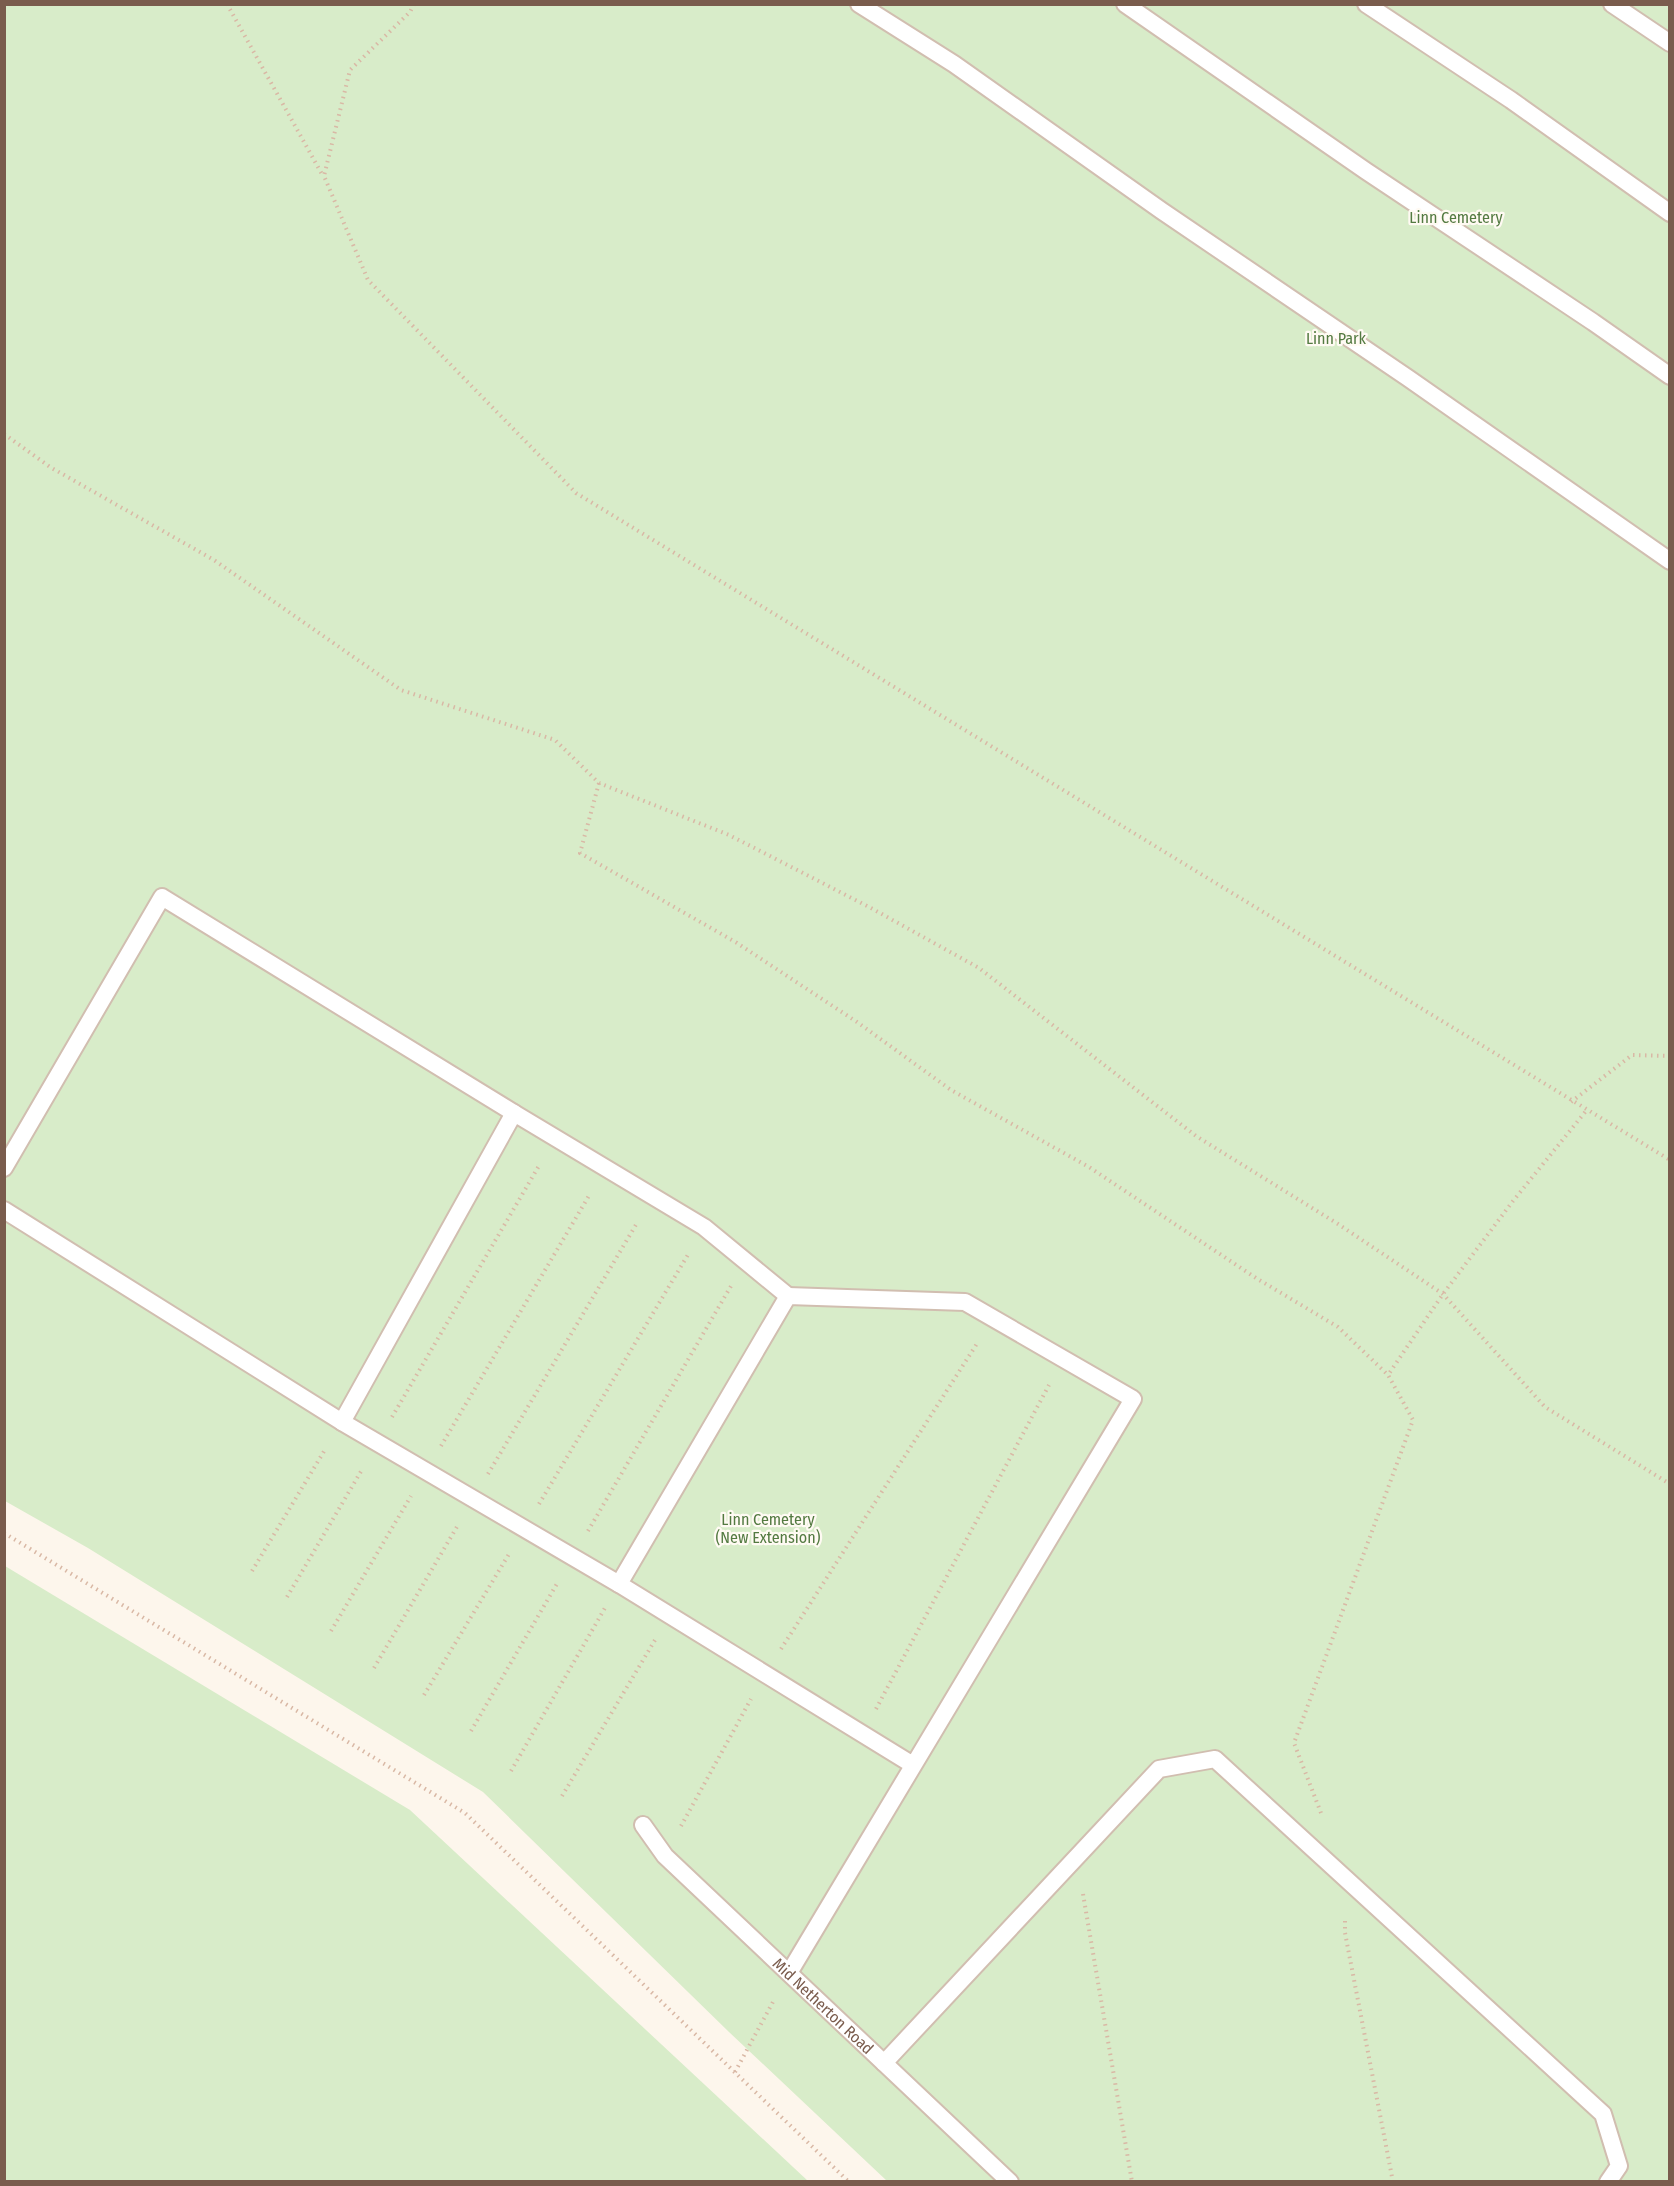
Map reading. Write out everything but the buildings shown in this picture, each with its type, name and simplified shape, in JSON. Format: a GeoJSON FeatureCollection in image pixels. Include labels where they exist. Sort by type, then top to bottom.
{"type":"FeatureCollection","features":[{"type":"Feature","properties":{"kind":"lane"},"geometry":{"type":"LineString","coordinates":[[859,4],[954,64],[1162,211],[1408,378],[1670,561]]}},
{"type":"Feature","properties":{"kind":"lane"},"geometry":{"type":"LineString","coordinates":[[1125,4],[1366,171],[1670,376]]}},
{"type":"Feature","properties":{"kind":"lane"},"geometry":{"type":"LineString","coordinates":[[1366,4],[1511,100],[1670,213]]}},
{"type":"Feature","properties":{"kind":"lane"},"geometry":{"type":"LineString","coordinates":[[1612,4],[1670,43]]}},
{"type":"Feature","properties":{"kind":"lane"},"geometry":{"type":"LineString","coordinates":[[4,1168],[162,897],[704,1227],[788,1296],[965,1302],[1133,1399],[789,1973]]}},
{"type":"Feature","properties":{"kind":"lane"},"geometry":{"type":"LineString","coordinates":[[342,1422],[514,1113]]}},
{"type":"Feature","properties":{"kind":"lane"},"geometry":{"type":"LineString","coordinates":[[4,1210],[342,1422],[619,1584],[913,1765]]}},
{"type":"Feature","properties":{"kind":"lane"},"geometry":{"type":"LineString","coordinates":[[619,1584],[788,1296]]}},
{"type":"Feature","properties":{"kind":"lane"},"geometry":{"type":"LineString","coordinates":[[884,2063],[1159,1769],[1215,1759],[1603,2114],[1619,2166],[1608,2181]]}},
{"type":"Feature","properties":{"kind":"lane","name":"Mid Netherton Road"},"geometry":{"type":"LineString","coordinates":[[643,1825],[665,1856],[1010,2181]]}},
{"type":"Feature","properties":{"kind":"path"},"geometry":{"type":"LineString","coordinates":[[227,4],[324,177],[368,280],[576,493],[1586,1111],[1670,1160]]}},
{"type":"Feature","properties":{"kind":"path"},"geometry":{"type":"LineString","coordinates":[[324,177],[350,70],[410,12],[414,4]]}},
{"type":"Feature","properties":{"kind":"path"},"geometry":{"type":"LineString","coordinates":[[4,434],[50,467],[214,560],[401,690],[555,740],[599,783],[729,835],[871,908],[979,968],[1196,1136],[1338,1224],[1443,1293],[1545,1407],[1670,1484]]}},
{"type":"Feature","properties":{"kind":"path"},"geometry":{"type":"LineString","coordinates":[[599,783],[580,853],[737,943],[857,1022],[951,1090],[1089,1167],[1256,1278],[1338,1327],[1388,1375],[1413,1420],[1294,1743],[1323,1817]]}},
{"type":"Feature","properties":{"kind":"path"},"geometry":{"type":"LineString","coordinates":[[1570,1101],[1632,1055],[1670,1056]]}},
{"type":"Feature","properties":{"kind":"path"},"geometry":{"type":"LineString","coordinates":[[1388,1375],[1443,1293],[1586,1111]]}},
{"type":"Feature","properties":{"kind":"path"},"geometry":{"type":"LineString","coordinates":[[287,1597],[555,1138]]}},
{"type":"Feature","properties":{"kind":"path"},"geometry":{"type":"LineString","coordinates":[[331,1631],[605,1168]]}},
{"type":"Feature","properties":{"kind":"path"},"geometry":{"type":"LineString","coordinates":[[374,1668],[653,1196]]}},
{"type":"Feature","properties":{"kind":"path"},"geometry":{"type":"LineString","coordinates":[[424,1695],[704,1227]]}},
{"type":"Feature","properties":{"kind":"path"},"geometry":{"type":"LineString","coordinates":[[471,1731],[746,1260]]}},
{"type":"Feature","properties":{"kind":"path"},"geometry":{"type":"LineString","coordinates":[[665,1856],[765,1674],[993,1319]]}},
{"type":"Feature","properties":{"kind":"path"},"geometry":{"type":"LineString","coordinates":[[863,1734],[1063,1359]]}},
{"type":"Feature","properties":{"kind":"path"},"geometry":{"type":"LineString","coordinates":[[252,1571],[342,1422]]}},
{"type":"Feature","properties":{"kind":"path"},"geometry":{"type":"LineString","coordinates":[[4,1533],[465,1813],[849,2181]]}},
{"type":"Feature","properties":{"kind":"path"},"geometry":{"type":"LineString","coordinates":[[511,1771],[619,1584]]}},
{"type":"Feature","properties":{"kind":"path"},"geometry":{"type":"LineString","coordinates":[[562,1796],[670,1615]]}},
{"type":"Feature","properties":{"kind":"path"},"geometry":{"type":"LineString","coordinates":[[1076,1858],[1132,2181]]}},
{"type":"Feature","properties":{"kind":"path"},"geometry":{"type":"LineString","coordinates":[[1347,1880],[1345,1933],[1393,2181]]}},
{"type":"Feature","properties":{"kind":"path"},"geometry":{"type":"LineString","coordinates":[[735,2072],[789,1973]]}},
{"type":"Feature","properties":{"kind":"green space"},"geometry":{"type":"Polygon","coordinates":[[[4,5],[1669,5],[1669,2181],[887,2181],[729,2032],[483,1792],[88,1548],[5,1501],[4,5]]]}},
{"type":"Feature","properties":{"kind":"green space"},"geometry":{"type":"Polygon","coordinates":[[[5,1566],[410,1810],[808,2181],[5,2181],[5,1566]]]}},
{"type":"Feature","properties":{"kind":"park label","name":"Linn Cemetery"},"geometry":{"type":"Point","coordinates":[1456,217]}},
{"type":"Feature","properties":{"kind":"park label","name":"Linn Park"},"geometry":{"type":"Point","coordinates":[1336,338]}},
{"type":"Feature","properties":{"kind":"park label","name":"Linn Cemetery (New Extension)"},"geometry":{"type":"Point","coordinates":[768,1528]}}]}
